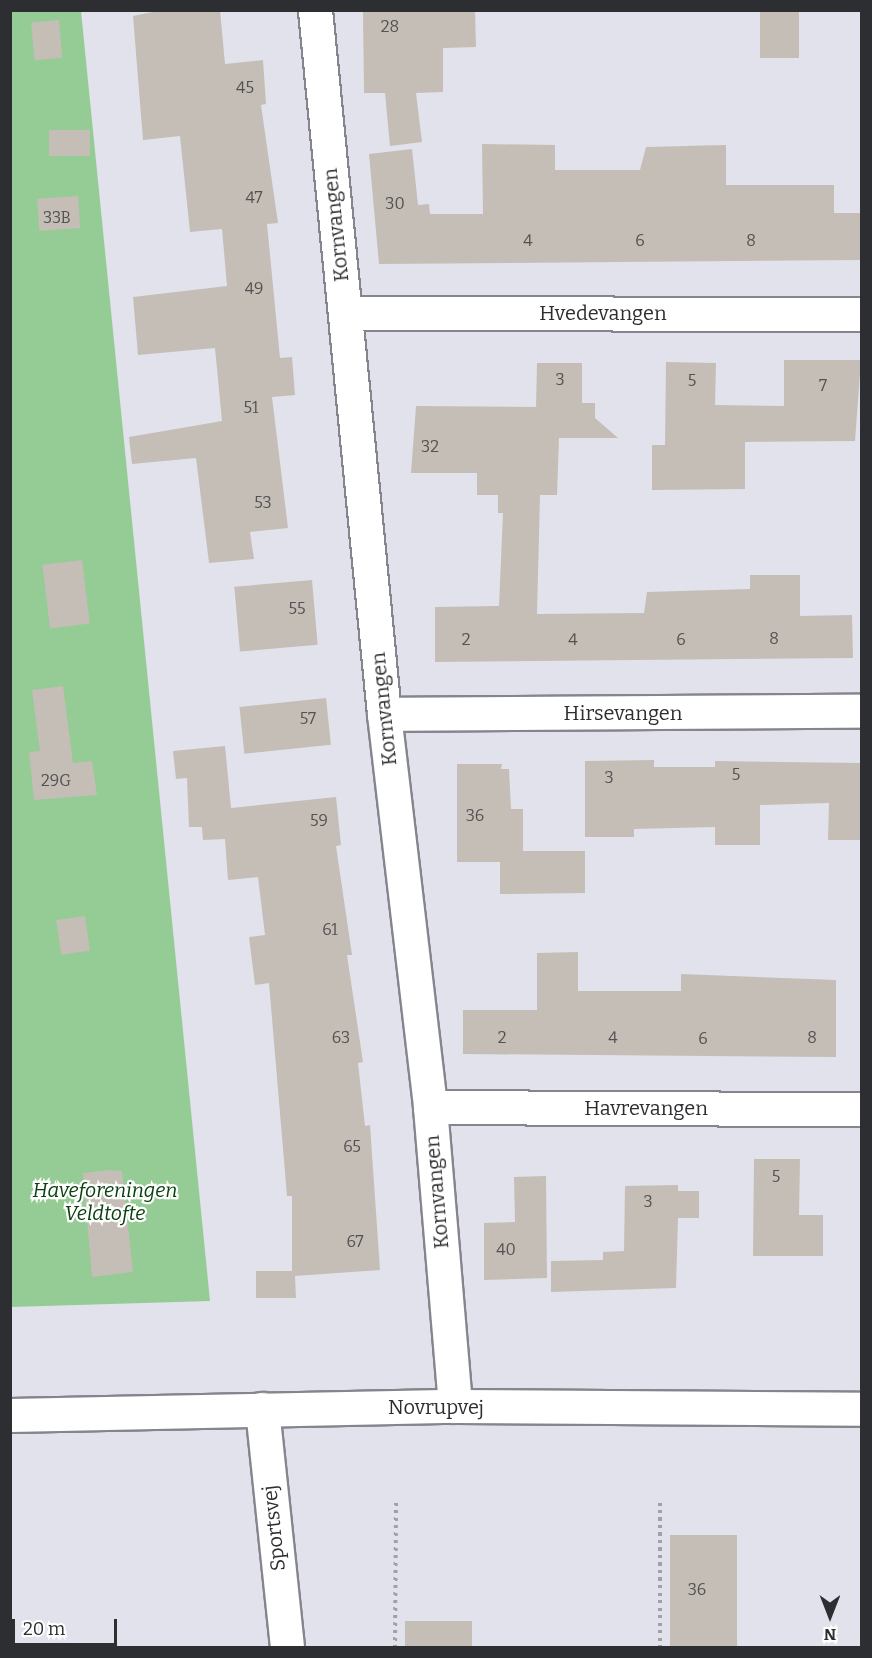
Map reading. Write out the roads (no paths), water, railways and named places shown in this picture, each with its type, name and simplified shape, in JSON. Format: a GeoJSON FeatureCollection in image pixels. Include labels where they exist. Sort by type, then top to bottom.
{"type":"FeatureCollection","features":[{"type":"Feature","properties":{"kind":"street","name":"Kornvangen"},"geometry":{"type":"LineString","coordinates":[[315,10],[384,714],[429,1107],[455,1406]]}},
{"type":"Feature","properties":{"kind":"street","name":"Hvedevangen"},"geometry":{"type":"LineString","coordinates":[[345,313],[861,314]]}},
{"type":"Feature","properties":{"kind":"street","name":"Hirsevangen"},"geometry":{"type":"LineString","coordinates":[[384,714],[861,711]]}},
{"type":"Feature","properties":{"kind":"street","name":"Havrevangen"},"geometry":{"type":"LineString","coordinates":[[429,1107],[861,1109]]}},
{"type":"Feature","properties":{"kind":"street","name":"Novrupvej"},"geometry":{"type":"LineString","coordinates":[[10,1415],[455,1406],[861,1409]]}},
{"type":"Feature","properties":{"kind":"street","name":"Sportsvej"},"geometry":{"type":"LineString","coordinates":[[262,1409],[287,1647]]}},
{"type":"Feature","properties":{"kind":"park label","name":"Haveforeningen Veldtofte"},"geometry":{"type":"Point","coordinates":[105,1202]}}]}
